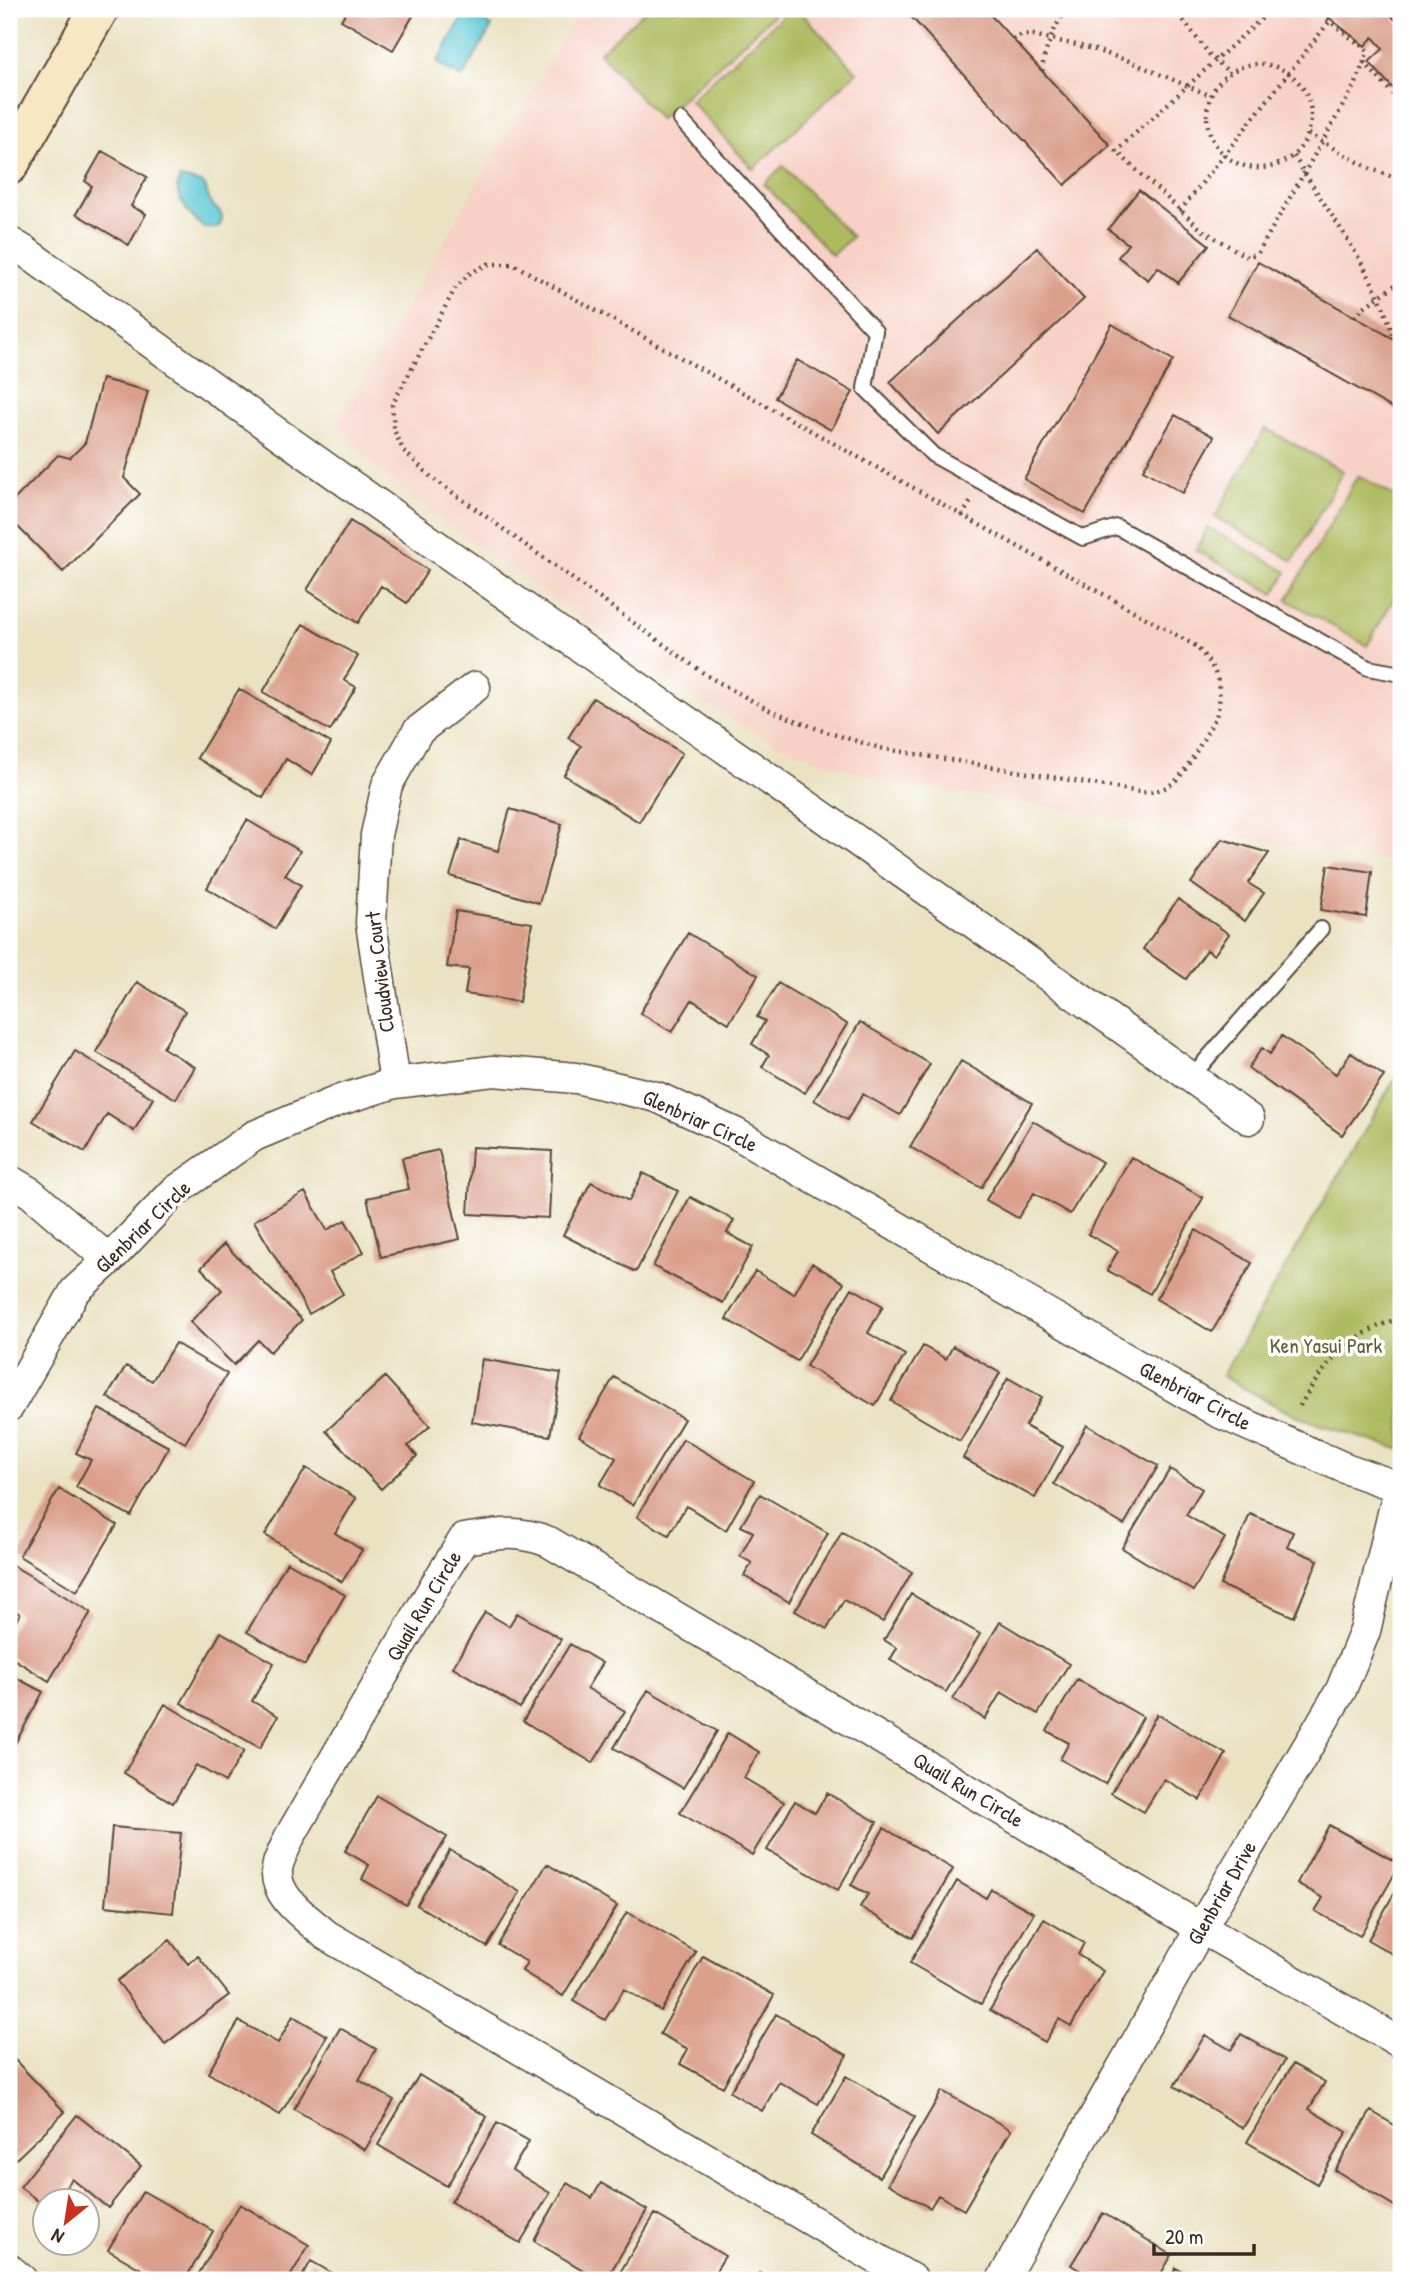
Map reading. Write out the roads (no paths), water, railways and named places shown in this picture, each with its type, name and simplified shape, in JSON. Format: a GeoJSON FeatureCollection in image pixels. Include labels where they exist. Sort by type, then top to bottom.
{"type":"FeatureCollection","features":[{"type":"Feature","properties":{"kind":"street"},"geometry":{"type":"LineString","coordinates":[[11,157],[99,9]]}},
{"type":"Feature","properties":{"kind":"street"},"geometry":{"type":"LineString","coordinates":[[9,242],[217,392],[781,786],[1249,1119]]}},
{"type":"Feature","properties":{"kind":"street","name":"Cloudview Court"},"geometry":{"type":"LineString","coordinates":[[395,1083],[371,923],[376,835],[387,785],[418,731],[475,687]]}},
{"type":"Feature","properties":{"kind":"street","name":"Glenbriar Circle"},"geometry":{"type":"LineString","coordinates":[[9,1406],[75,1290],[110,1260],[174,1192],[254,1136],[340,1100],[395,1083],[494,1071],[576,1078],[657,1097],[735,1133],[1218,1412],[1345,1468],[1400,1488]]}},
{"type":"Feature","properties":{"kind":"street"},"geometry":{"type":"LineString","coordinates":[[9,1180],[31,1193],[110,1260]]}},
{"type":"Feature","properties":{"kind":"street","name":"Glenbriar Drive"},"geometry":{"type":"LineString","coordinates":[[1002,2280],[1201,1928],[1341,1690],[1365,1631],[1400,1488]]}},
{"type":"Feature","properties":{"kind":"street","name":"Quail Run Circle"},"geometry":{"type":"LineString","coordinates":[[913,2280],[326,1935],[287,1901],[277,1880],[278,1865],[289,1838],[464,1539],[507,1532],[530,1535],[549,1542],[1201,1928],[1401,2043]]}},
{"type":"Feature","properties":{"kind":"street"},"geometry":{"type":"LineString","coordinates":[[9,2269],[22,2280]]}},
{"type":"Feature","properties":{"kind":"lane"},"geometry":{"type":"LineString","coordinates":[[681,120],[875,331],[865,388],[933,455],[1083,538],[1116,527],[1368,668],[1401,674]]}},
{"type":"Feature","properties":{"kind":"lane"},"geometry":{"type":"LineString","coordinates":[[1191,1077],[1321,929]]}},
{"type":"Feature","properties":{"kind":"water"},"geometry":{"type":"Polygon","coordinates":[[[466,11],[492,26],[462,78],[437,63],[466,11]]]}},
{"type":"Feature","properties":{"kind":"water"},"geometry":{"type":"Polygon","coordinates":[[[180,178],[205,186],[210,203],[222,217],[217,228],[204,228],[188,212],[178,191],[180,178]]]}},
{"type":"Feature","properties":{"kind":"park label","name":"Ken Yasui Park"},"geometry":{"type":"Point","coordinates":[1326,1346]}}]}
